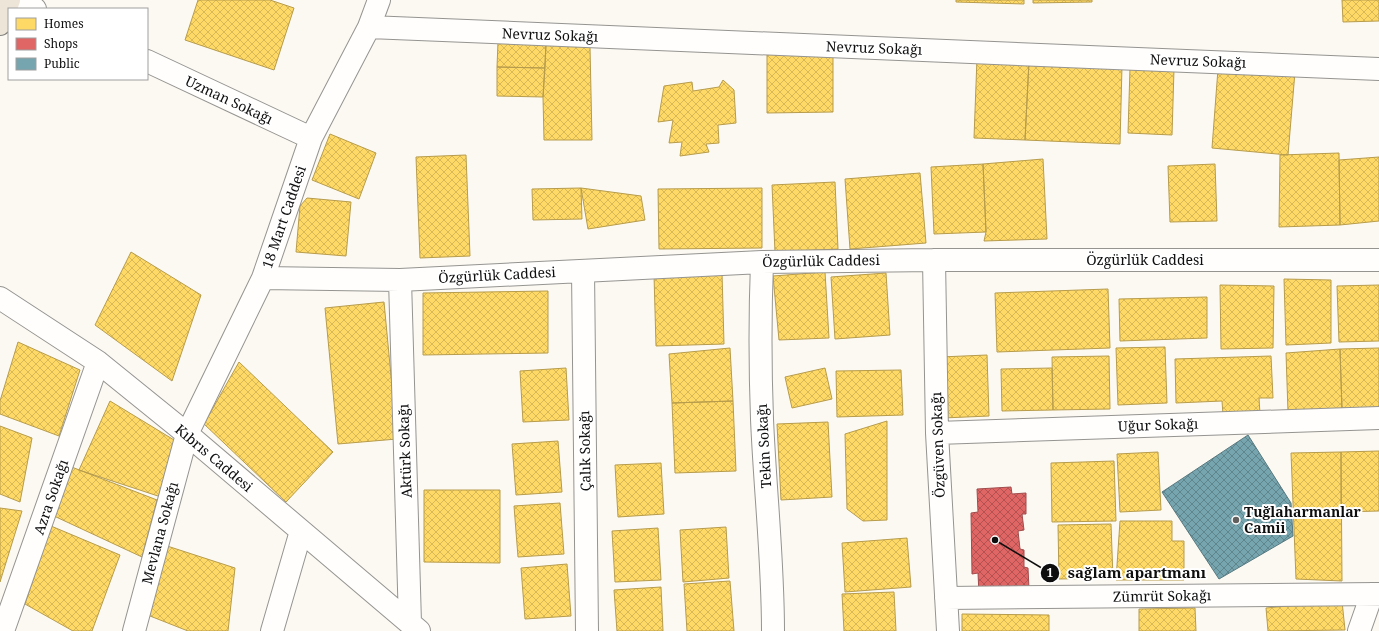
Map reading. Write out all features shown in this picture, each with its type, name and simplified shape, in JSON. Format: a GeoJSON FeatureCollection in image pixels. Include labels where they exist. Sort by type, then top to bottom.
{"type":"FeatureCollection","features":[{"type":"Feature","properties":{"kind":"main road"},"geometry":{"type":"LineString","coordinates":[[0,24],[9,0]]}},
{"type":"Feature","properties":{"kind":"street"},"geometry":{"type":"LineString","coordinates":[[16,0],[33,8]]}},
{"type":"Feature","properties":{"kind":"street","name":"18 Mart Caddesi"},"geometry":{"type":"LineString","coordinates":[[187,434],[263,278],[311,138],[369,27],[379,0]]}},
{"type":"Feature","properties":{"kind":"street","name":"Nevruz Sokağı"},"geometry":{"type":"LineString","coordinates":[[369,27],[1379,69]]}},
{"type":"Feature","properties":{"kind":"street","name":"Uzman Sokağı"},"geometry":{"type":"LineString","coordinates":[[148,61],[311,138]]}},
{"type":"Feature","properties":{"kind":"street","name":"Özgürlük Caddesi"},"geometry":{"type":"LineString","coordinates":[[263,278],[400,280],[762,262],[934,260],[1379,260]]}},
{"type":"Feature","properties":{"kind":"street","name":"Özgüven Sokağı"},"geometry":{"type":"LineString","coordinates":[[934,260],[937,433],[948,631]]}},
{"type":"Feature","properties":{"kind":"street","name":"Tekin Sokağı"},"geometry":{"type":"LineString","coordinates":[[762,262],[759,330],[762,420],[773,594],[773,631]]}},
{"type":"Feature","properties":{"kind":"street","name":"Çalık Sokağı"},"geometry":{"type":"LineString","coordinates":[[583,272],[587,631]]}},
{"type":"Feature","properties":{"kind":"street","name":"Aktürk Sokağı"},"geometry":{"type":"LineString","coordinates":[[400,280],[414,627]]}},
{"type":"Feature","properties":{"kind":"street","name":"Kıbrıs Caddesi"},"geometry":{"type":"LineString","coordinates":[[0,298],[98,362],[187,434],[414,627]]}},
{"type":"Feature","properties":{"kind":"street","name":"Azra Sokağı"},"geometry":{"type":"LineString","coordinates":[[3,631],[98,362]]}},
{"type":"Feature","properties":{"kind":"street","name":"Uğur Sokağı"},"geometry":{"type":"LineString","coordinates":[[937,433],[1379,418]]}},
{"type":"Feature","properties":{"kind":"street","name":"Mevlana Sokağı"},"geometry":{"type":"LineString","coordinates":[[134,631],[187,434]]}},
{"type":"Feature","properties":{"kind":"street"},"geometry":{"type":"LineString","coordinates":[[272,631],[301,532]]}},
{"type":"Feature","properties":{"kind":"street"},"geometry":{"type":"LineString","coordinates":[[1359,631],[1375,594]]}},
{"type":"Feature","properties":{"kind":"street","name":"Zümrüt Sokağı"},"geometry":{"type":"LineString","coordinates":[[946,598],[1375,594]]}},
{"type":"Feature","properties":{"kind":"building: Homes"},"geometry":{"type":"Polygon","coordinates":[[[198,0],[270,0],[294,8],[274,70],[185,40],[198,0]]]}},
{"type":"Feature","properties":{"kind":"building: Homes"},"geometry":{"type":"Polygon","coordinates":[[[956,0],[1024,0],[1024,4],[956,2],[956,0]]]}},
{"type":"Feature","properties":{"kind":"building: Homes"},"geometry":{"type":"Polygon","coordinates":[[[1033,0],[1092,0],[1092,2],[1033,3],[1033,0]]]}},
{"type":"Feature","properties":{"kind":"building: Homes"},"geometry":{"type":"Polygon","coordinates":[[[1342,0],[1379,0],[1379,21],[1343,22],[1342,0]]]}},
{"type":"Feature","properties":{"kind":"building: Homes"},"geometry":{"type":"Polygon","coordinates":[[[498,42],[546,44],[545,68],[497,67],[498,42]]]}},
{"type":"Feature","properties":{"kind":"building: Homes"},"geometry":{"type":"Polygon","coordinates":[[[546,44],[590,47],[592,140],[544,140],[543,97],[546,44]]]}},
{"type":"Feature","properties":{"kind":"building: Homes"},"geometry":{"type":"Polygon","coordinates":[[[833,48],[833,112],[767,113],[767,49],[833,48]]]}},
{"type":"Feature","properties":{"kind":"building: Homes"},"geometry":{"type":"Polygon","coordinates":[[[977,58],[1029,61],[1025,140],[974,138],[977,58]]]}},
{"type":"Feature","properties":{"kind":"building: Homes"},"geometry":{"type":"Polygon","coordinates":[[[1029,61],[1122,66],[1120,144],[1025,140],[1029,61]]]}},
{"type":"Feature","properties":{"kind":"building: Homes"},"geometry":{"type":"Polygon","coordinates":[[[497,67],[545,68],[543,97],[497,96],[497,67]]]}},
{"type":"Feature","properties":{"kind":"building: Homes"},"geometry":{"type":"Polygon","coordinates":[[[1130,68],[1174,69],[1172,135],[1128,133],[1130,68]]]}},
{"type":"Feature","properties":{"kind":"building: Homes"},"geometry":{"type":"Polygon","coordinates":[[[1218,69],[1295,72],[1288,155],[1212,148],[1218,69]]]}},
{"type":"Feature","properties":{"kind":"building: Homes"},"geometry":{"type":"Polygon","coordinates":[[[723,80],[734,90],[736,123],[718,125],[719,143],[706,144],[709,152],[680,156],[682,142],[669,143],[673,120],[658,122],[664,86],[692,82],[693,91],[719,87],[723,80]]]}},
{"type":"Feature","properties":{"kind":"building: Homes"},"geometry":{"type":"Polygon","coordinates":[[[330,134],[376,153],[359,199],[312,180],[330,134]]]}},
{"type":"Feature","properties":{"kind":"building: Homes"},"geometry":{"type":"Polygon","coordinates":[[[1339,153],[1340,225],[1279,227],[1280,155],[1339,153]]]}},
{"type":"Feature","properties":{"kind":"building: Homes"},"geometry":{"type":"Polygon","coordinates":[[[466,155],[470,256],[420,258],[416,157],[466,155]]]}},
{"type":"Feature","properties":{"kind":"building: Homes"},"geometry":{"type":"Polygon","coordinates":[[[1379,157],[1379,221],[1340,225],[1339,160],[1379,157]]]}},
{"type":"Feature","properties":{"kind":"building: Homes"},"geometry":{"type":"Polygon","coordinates":[[[1043,159],[1047,239],[984,241],[986,232],[983,164],[1043,159]]]}},
{"type":"Feature","properties":{"kind":"building: Homes"},"geometry":{"type":"Polygon","coordinates":[[[983,164],[986,232],[934,234],[931,167],[983,164]]]}},
{"type":"Feature","properties":{"kind":"building: Homes"},"geometry":{"type":"Polygon","coordinates":[[[1215,164],[1217,221],[1170,222],[1168,166],[1215,164]]]}},
{"type":"Feature","properties":{"kind":"building: Homes"},"geometry":{"type":"Polygon","coordinates":[[[920,173],[926,243],[850,249],[845,179],[920,173]]]}},
{"type":"Feature","properties":{"kind":"building: Homes"},"geometry":{"type":"Polygon","coordinates":[[[835,182],[838,249],[775,252],[772,185],[835,182]]]}},
{"type":"Feature","properties":{"kind":"building: Homes"},"geometry":{"type":"Polygon","coordinates":[[[581,188],[582,219],[533,220],[532,189],[581,188]]]}},
{"type":"Feature","properties":{"kind":"building: Homes"},"geometry":{"type":"Polygon","coordinates":[[[581,188],[641,196],[645,220],[588,229],[581,188]]]}},
{"type":"Feature","properties":{"kind":"building: Homes"},"geometry":{"type":"Polygon","coordinates":[[[762,188],[762,248],[659,249],[658,189],[762,188]]]}},
{"type":"Feature","properties":{"kind":"building: Homes"},"geometry":{"type":"Polygon","coordinates":[[[307,198],[351,202],[346,256],[296,252],[300,206],[307,198]]]}},
{"type":"Feature","properties":{"kind":"building: Homes"},"geometry":{"type":"Polygon","coordinates":[[[131,252],[201,295],[172,381],[95,325],[131,252]]]}},
{"type":"Feature","properties":{"kind":"building: Homes"},"geometry":{"type":"Polygon","coordinates":[[[825,272],[829,338],[779,340],[773,276],[825,272]]]}},
{"type":"Feature","properties":{"kind":"building: Homes"},"geometry":{"type":"Polygon","coordinates":[[[722,273],[724,344],[656,346],[654,275],[722,273]]]}},
{"type":"Feature","properties":{"kind":"building: Homes"},"geometry":{"type":"Polygon","coordinates":[[[886,273],[890,335],[835,339],[831,277],[886,273]]]}},
{"type":"Feature","properties":{"kind":"building: Homes"},"geometry":{"type":"Polygon","coordinates":[[[1284,279],[1331,280],[1331,343],[1286,345],[1284,279]]]}},
{"type":"Feature","properties":{"kind":"building: Homes"},"geometry":{"type":"Polygon","coordinates":[[[1220,285],[1274,286],[1273,348],[1221,349],[1220,285]]]}},
{"type":"Feature","properties":{"kind":"building: Homes"},"geometry":{"type":"Polygon","coordinates":[[[1379,285],[1379,341],[1339,342],[1337,286],[1379,285]]]}},
{"type":"Feature","properties":{"kind":"building: Homes"},"geometry":{"type":"Polygon","coordinates":[[[1108,289],[1110,348],[997,352],[995,293],[1108,289]]]}},
{"type":"Feature","properties":{"kind":"building: Homes"},"geometry":{"type":"Polygon","coordinates":[[[548,291],[548,353],[423,355],[423,293],[548,291]]]}},
{"type":"Feature","properties":{"kind":"building: Homes"},"geometry":{"type":"Polygon","coordinates":[[[1207,297],[1207,338],[1120,341],[1119,299],[1207,297]]]}},
{"type":"Feature","properties":{"kind":"building: Homes"},"geometry":{"type":"Polygon","coordinates":[[[384,302],[397,439],[338,444],[325,308],[384,302]]]}},
{"type":"Feature","properties":{"kind":"building: Homes"},"geometry":{"type":"Polygon","coordinates":[[[18,342],[80,370],[59,436],[0,414],[0,401],[18,342]]]}},
{"type":"Feature","properties":{"kind":"building: Homes"},"geometry":{"type":"Polygon","coordinates":[[[1165,347],[1167,403],[1118,405],[1116,348],[1165,347]]]}},
{"type":"Feature","properties":{"kind":"building: Homes"},"geometry":{"type":"Polygon","coordinates":[[[730,348],[733,401],[672,403],[669,354],[730,348]]]}},
{"type":"Feature","properties":{"kind":"building: Homes"},"geometry":{"type":"Polygon","coordinates":[[[1379,348],[1379,409],[1342,410],[1340,349],[1379,348]]]}},
{"type":"Feature","properties":{"kind":"building: Homes"},"geometry":{"type":"Polygon","coordinates":[[[1340,349],[1342,410],[1288,412],[1286,353],[1340,349]]]}},
{"type":"Feature","properties":{"kind":"building: Homes"},"geometry":{"type":"Polygon","coordinates":[[[987,355],[989,416],[943,418],[940,357],[987,355]]]}},
{"type":"Feature","properties":{"kind":"building: Homes"},"geometry":{"type":"Polygon","coordinates":[[[1109,356],[1110,409],[1053,410],[1052,357],[1109,356]]]}},
{"type":"Feature","properties":{"kind":"building: Homes"},"geometry":{"type":"Polygon","coordinates":[[[1271,356],[1273,398],[1259,398],[1260,414],[1223,415],[1222,401],[1176,403],[1175,359],[1271,356]]]}},
{"type":"Feature","properties":{"kind":"building: Homes"},"geometry":{"type":"Polygon","coordinates":[[[239,362],[333,452],[286,502],[204,424],[239,362]]]}},
{"type":"Feature","properties":{"kind":"building: Homes"},"geometry":{"type":"Polygon","coordinates":[[[566,368],[569,420],[523,422],[520,371],[566,368]]]}},
{"type":"Feature","properties":{"kind":"building: Homes"},"geometry":{"type":"Polygon","coordinates":[[[825,368],[832,399],[792,408],[785,377],[825,368]]]}},
{"type":"Feature","properties":{"kind":"building: Homes"},"geometry":{"type":"Polygon","coordinates":[[[1052,368],[1053,410],[1002,411],[1001,369],[1052,368]]]}},
{"type":"Feature","properties":{"kind":"building: Homes"},"geometry":{"type":"Polygon","coordinates":[[[901,370],[903,415],[837,417],[836,371],[901,370]]]}},
{"type":"Feature","properties":{"kind":"building: Homes"},"geometry":{"type":"Polygon","coordinates":[[[110,401],[179,443],[164,498],[79,470],[110,401]]]}},
{"type":"Feature","properties":{"kind":"building: Homes"},"geometry":{"type":"Polygon","coordinates":[[[733,401],[736,471],[675,473],[672,403],[733,401]]]}},
{"type":"Feature","properties":{"kind":"building: Homes"},"geometry":{"type":"Polygon","coordinates":[[[887,421],[887,520],[863,521],[847,509],[845,434],[887,421]]]}},
{"type":"Feature","properties":{"kind":"building: Homes"},"geometry":{"type":"Polygon","coordinates":[[[828,422],[832,497],[781,500],[777,424],[828,422]]]}},
{"type":"Feature","properties":{"kind":"building: Homes"},"geometry":{"type":"Polygon","coordinates":[[[0,426],[32,438],[20,502],[0,494],[0,426]]]}},
{"type":"Feature","properties":{"kind":"building: Homes"},"geometry":{"type":"Polygon","coordinates":[[[558,441],[562,492],[516,495],[512,444],[558,441]]]}},
{"type":"Feature","properties":{"kind":"building: Homes"},"geometry":{"type":"Polygon","coordinates":[[[1379,451],[1379,511],[1341,512],[1341,452],[1379,451]]]}},
{"type":"Feature","properties":{"kind":"building: Homes"},"geometry":{"type":"Polygon","coordinates":[[[1158,452],[1161,510],[1120,512],[1117,454],[1158,452]]]}},
{"type":"Feature","properties":{"kind":"building: Homes"},"geometry":{"type":"Polygon","coordinates":[[[1341,452],[1342,581],[1296,579],[1291,453],[1341,452]]]}},
{"type":"Feature","properties":{"kind":"building: Homes"},"geometry":{"type":"Polygon","coordinates":[[[1114,461],[1116,521],[1052,522],[1051,463],[1114,461]]]}},
{"type":"Feature","properties":{"kind":"building: Homes"},"geometry":{"type":"Polygon","coordinates":[[[661,463],[664,514],[618,517],[615,465],[661,463]]]}},
{"type":"Feature","properties":{"kind":"building: Homes"},"geometry":{"type":"Polygon","coordinates":[[[69,466],[157,500],[142,557],[54,516],[69,466]]]}},
{"type":"Feature","properties":{"kind":"building: Homes"},"geometry":{"type":"Polygon","coordinates":[[[424,490],[500,490],[500,563],[424,562],[424,490]]]}},
{"type":"Feature","properties":{"kind":"building: Homes"},"geometry":{"type":"Polygon","coordinates":[[[560,503],[564,554],[518,557],[514,506],[560,503]]]}},
{"type":"Feature","properties":{"kind":"building: Homes"},"geometry":{"type":"Polygon","coordinates":[[[0,508],[22,511],[0,582],[0,508]]]}},
{"type":"Feature","properties":{"kind":"building: Homes"},"geometry":{"type":"Polygon","coordinates":[[[1120,521],[1172,521],[1172,541],[1184,541],[1184,580],[1116,580],[1120,521]]]}},
{"type":"Feature","properties":{"kind":"building: Homes"},"geometry":{"type":"Polygon","coordinates":[[[1111,524],[1113,578],[1059,579],[1058,525],[1111,524]]]}},
{"type":"Feature","properties":{"kind":"building: Homes"},"geometry":{"type":"Polygon","coordinates":[[[51,526],[120,555],[92,631],[73,631],[25,604],[51,526]]]}},
{"type":"Feature","properties":{"kind":"building: Homes"},"geometry":{"type":"Polygon","coordinates":[[[726,527],[729,578],[683,582],[680,530],[726,527]]]}},
{"type":"Feature","properties":{"kind":"building: Homes"},"geometry":{"type":"Polygon","coordinates":[[[658,528],[661,580],[615,582],[612,531],[658,528]]]}},
{"type":"Feature","properties":{"kind":"building: Homes"},"geometry":{"type":"Polygon","coordinates":[[[907,538],[911,587],[845,592],[842,543],[907,538]]]}},
{"type":"Feature","properties":{"kind":"building: Homes"},"geometry":{"type":"Polygon","coordinates":[[[161,544],[235,568],[228,631],[188,631],[145,614],[161,544]]]}},
{"type":"Feature","properties":{"kind":"building: Homes"},"geometry":{"type":"Polygon","coordinates":[[[567,564],[571,616],[525,619],[521,568],[567,564]]]}},
{"type":"Feature","properties":{"kind":"building: Homes"},"geometry":{"type":"Polygon","coordinates":[[[730,581],[734,631],[687,631],[684,584],[730,581]]]}},
{"type":"Feature","properties":{"kind":"building: Homes"},"geometry":{"type":"Polygon","coordinates":[[[661,587],[663,631],[617,631],[614,590],[661,587]]]}},
{"type":"Feature","properties":{"kind":"building: Homes"},"geometry":{"type":"Polygon","coordinates":[[[894,592],[896,631],[844,631],[842,594],[894,592]]]}},
{"type":"Feature","properties":{"kind":"building: Homes"},"geometry":{"type":"Polygon","coordinates":[[[1342,601],[1345,630],[1268,631],[1266,608],[1342,601]]]}},
{"type":"Feature","properties":{"kind":"building: Homes"},"geometry":{"type":"Polygon","coordinates":[[[1195,608],[1196,631],[1139,631],[1139,609],[1195,608]]]}},
{"type":"Feature","properties":{"kind":"building: Homes"},"geometry":{"type":"Polygon","coordinates":[[[962,614],[1049,615],[1049,631],[962,631],[962,614]]]}},
{"type":"Feature","properties":{"kind":"building: Shops"},"geometry":{"type":"Polygon","coordinates":[[[1011,487],[1012,494],[1026,493],[1026,514],[1022,514],[1024,530],[1018,531],[1020,549],[1024,550],[1024,567],[1028,568],[1029,589],[979,594],[978,573],[972,574],[971,513],[978,512],[977,489],[1011,487]]]}},
{"type":"Feature","properties":{"kind":"building: Public","name":"Tuğlaharmanlar Camii"},"geometry":{"type":"Polygon","coordinates":[[[1248,435],[1291,503],[1293,536],[1219,579],[1162,492],[1248,435]]]}},
{"type":"Feature","properties":{"kind":"place","name":"Tuğlaharmanlar Camii"},"geometry":{"type":"Point","coordinates":[1236,520]}},
{"type":"Feature","properties":{"kind":"place","name":"sağlam apartmanı"},"geometry":{"type":"Point","coordinates":[995,540]}}]}
